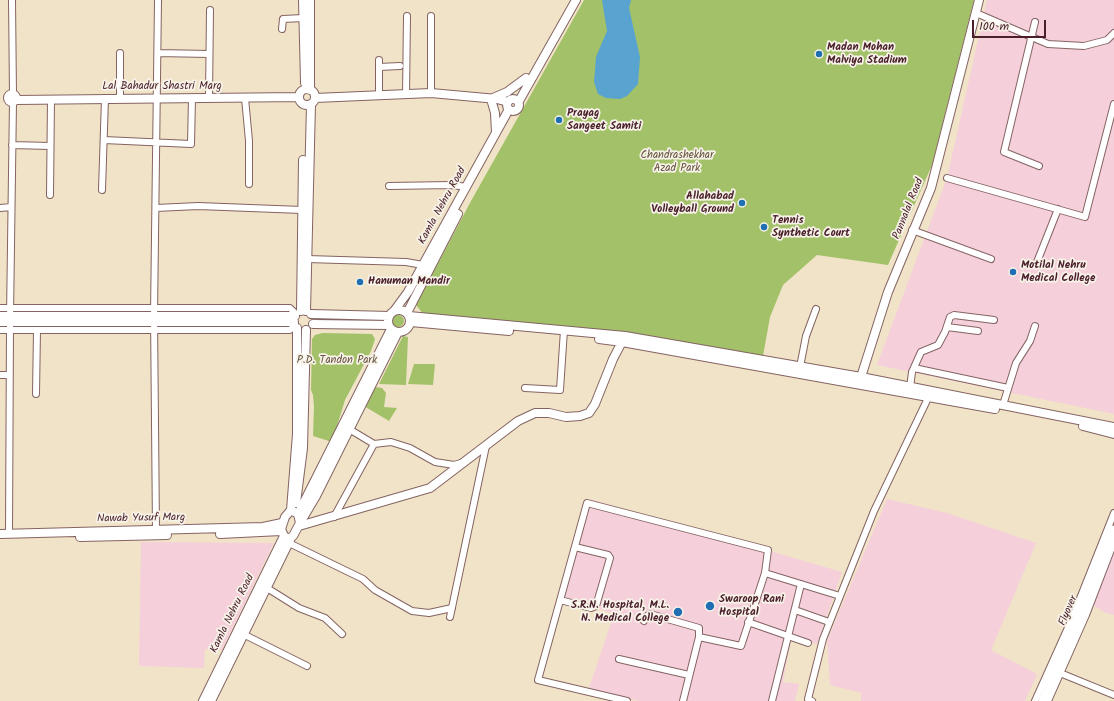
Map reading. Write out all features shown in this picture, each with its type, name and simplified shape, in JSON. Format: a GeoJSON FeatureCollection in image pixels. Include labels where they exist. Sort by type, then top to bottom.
{"type":"FeatureCollection","features":[{"type":"Feature","properties":{"kind":"main road"},"geometry":{"type":"LineString","coordinates":[[304,0],[303,18],[308,90]]}},
{"type":"Feature","properties":{"kind":"main road"},"geometry":{"type":"LineString","coordinates":[[308,90],[310,0]]}},
{"type":"Feature","properties":{"kind":"main road","name":"Kamla Nehru Road"},"geometry":{"type":"LineString","coordinates":[[409,317],[447,234],[512,105],[569,0]]}},
{"type":"Feature","properties":{"kind":"main road","name":"Kamla Nehru Road"},"geometry":{"type":"LineString","coordinates":[[203,701],[243,634],[266,588],[285,534],[288,512],[295,512],[408,292],[496,132],[576,0]]}},
{"type":"Feature","properties":{"kind":"main road","name":"Pannalal Road"},"geometry":{"type":"LineString","coordinates":[[861,377],[888,292],[912,230],[931,188],[979,0]]}},
{"type":"Feature","properties":{"kind":"main road"},"geometry":{"type":"LineString","coordinates":[[491,99],[507,92],[526,78]]}},
{"type":"Feature","properties":{"kind":"main road"},"geometry":{"type":"LineString","coordinates":[[512,105],[491,99],[430,93],[311,102],[301,102],[299,97],[301,92],[308,90],[314,93],[311,102],[302,210],[295,512],[300,524],[334,517],[430,488],[518,421],[535,413],[549,413],[566,417],[580,416],[588,413],[595,404],[613,359],[624,339]]}},
{"type":"Feature","properties":{"kind":"main road"},"geometry":{"type":"LineString","coordinates":[[0,96],[12,98]]}},
{"type":"Feature","properties":{"kind":"main road","name":"Lal Bahadur Shastri Marg"},"geometry":{"type":"LineString","coordinates":[[12,98],[299,97]]}},
{"type":"Feature","properties":{"kind":"main road"},"geometry":{"type":"LineString","coordinates":[[0,101],[12,98]]}},
{"type":"Feature","properties":{"kind":"main road"},"geometry":{"type":"LineString","coordinates":[[491,99],[495,113],[496,132]]}},
{"type":"Feature","properties":{"kind":"main road"},"geometry":{"type":"LineString","coordinates":[[295,512],[302,448],[306,330],[299,318],[307,259],[311,102]]}},
{"type":"Feature","properties":{"kind":"main road"},"geometry":{"type":"LineString","coordinates":[[392,323],[402,310],[409,317],[624,339],[861,377],[910,388],[929,395],[1003,405],[1114,427]]}},
{"type":"Feature","properties":{"kind":"main road"},"geometry":{"type":"LineString","coordinates":[[0,316],[10,319]]}},
{"type":"Feature","properties":{"kind":"main road"},"geometry":{"type":"LineString","coordinates":[[0,322],[10,319],[299,318],[392,323],[408,329],[409,317]]}},
{"type":"Feature","properties":{"kind":"main road"},"geometry":{"type":"LineString","coordinates":[[299,318],[313,324],[392,323]]}},
{"type":"Feature","properties":{"kind":"main road","name":"Kamla Nehru Road"},"geometry":{"type":"LineString","coordinates":[[211,701],[214,684],[285,534],[300,524],[316,496],[350,428],[392,323]]}},
{"type":"Feature","properties":{"kind":"main road"},"geometry":{"type":"LineString","coordinates":[[306,330],[313,324]]}},
{"type":"Feature","properties":{"kind":"main road"},"geometry":{"type":"LineString","coordinates":[[624,339],[929,395],[1045,418],[1114,434]]}},
{"type":"Feature","properties":{"kind":"main road","name":"Nawab Yusuf Marg"},"geometry":{"type":"LineString","coordinates":[[0,534],[263,527],[285,534]]}},
{"type":"Feature","properties":{"kind":"main road","name":"Flyover"},"geometry":{"type":"LineString","coordinates":[[1044,701],[1114,530]]}},
{"type":"Feature","properties":{"kind":"main road"},"geometry":{"type":"LineString","coordinates":[[0,539],[285,534]]}},
{"type":"Feature","properties":{"kind":"street"},"geometry":{"type":"LineString","coordinates":[[9,534],[12,0]]}},
{"type":"Feature","properties":{"kind":"street"},"geometry":{"type":"LineString","coordinates":[[156,530],[154,318],[158,0]]}},
{"type":"Feature","properties":{"kind":"street"},"geometry":{"type":"LineString","coordinates":[[209,97],[210,10]]}},
{"type":"Feature","properties":{"kind":"street"},"geometry":{"type":"LineString","coordinates":[[976,13],[1048,44],[1084,46],[1107,40],[1114,33]]}},
{"type":"Feature","properties":{"kind":"street"},"geometry":{"type":"LineString","coordinates":[[406,95],[407,16]]}},
{"type":"Feature","properties":{"kind":"street"},"geometry":{"type":"LineString","coordinates":[[430,93],[431,16]]}},
{"type":"Feature","properties":{"kind":"street"},"geometry":{"type":"LineString","coordinates":[[282,29],[282,18],[303,18]]}},
{"type":"Feature","properties":{"kind":"street"},"geometry":{"type":"LineString","coordinates":[[1035,22],[1004,152],[1039,166]]}},
{"type":"Feature","properties":{"kind":"street"},"geometry":{"type":"LineString","coordinates":[[158,52],[209,54]]}},
{"type":"Feature","properties":{"kind":"street"},"geometry":{"type":"LineString","coordinates":[[120,53],[120,98]]}},
{"type":"Feature","properties":{"kind":"street"},"geometry":{"type":"LineString","coordinates":[[379,96],[379,64],[400,66]]}},
{"type":"Feature","properties":{"kind":"street"},"geometry":{"type":"LineString","coordinates":[[102,190],[104,98]]}},
{"type":"Feature","properties":{"kind":"street"},"geometry":{"type":"LineString","coordinates":[[104,140],[191,144],[192,98]]}},
{"type":"Feature","properties":{"kind":"street"},"geometry":{"type":"LineString","coordinates":[[245,98],[249,142],[249,184]]}},
{"type":"Feature","properties":{"kind":"street"},"geometry":{"type":"LineString","coordinates":[[50,196],[51,99]]}},
{"type":"Feature","properties":{"kind":"street"},"geometry":{"type":"LineString","coordinates":[[947,178],[1085,217],[1114,104]]}},
{"type":"Feature","properties":{"kind":"street"},"geometry":{"type":"LineString","coordinates":[[12,145],[50,146]]}},
{"type":"Feature","properties":{"kind":"street"},"geometry":{"type":"LineString","coordinates":[[389,186],[452,185],[467,187]]}},
{"type":"Feature","properties":{"kind":"street"},"geometry":{"type":"LineString","coordinates":[[156,208],[198,206],[302,210]]}},
{"type":"Feature","properties":{"kind":"street"},"geometry":{"type":"LineString","coordinates":[[0,208],[11,208]]}},
{"type":"Feature","properties":{"kind":"street"},"geometry":{"type":"LineString","coordinates":[[1037,262],[1058,209]]}},
{"type":"Feature","properties":{"kind":"street"},"geometry":{"type":"LineString","coordinates":[[912,230],[991,259]]}},
{"type":"Feature","properties":{"kind":"street"},"geometry":{"type":"LineString","coordinates":[[307,259],[398,261],[423,265]]}},
{"type":"Feature","properties":{"kind":"street"},"geometry":{"type":"LineString","coordinates":[[0,308],[10,319],[37,330],[154,318],[290,308],[299,318]]}},
{"type":"Feature","properties":{"kind":"street"},"geometry":{"type":"LineString","coordinates":[[800,367],[806,336],[816,309]]}},
{"type":"Feature","properties":{"kind":"street"},"geometry":{"type":"LineString","coordinates":[[910,388],[914,368],[921,352],[938,345],[947,327],[948,320],[954,315],[994,320]]}},
{"type":"Feature","properties":{"kind":"street"},"geometry":{"type":"LineString","coordinates":[[0,330],[10,319],[154,318]]}},
{"type":"Feature","properties":{"kind":"street"},"geometry":{"type":"LineString","coordinates":[[1003,405],[1016,363],[1030,341],[1035,326]]}},
{"type":"Feature","properties":{"kind":"street"},"geometry":{"type":"LineString","coordinates":[[947,327],[978,331]]}},
{"type":"Feature","properties":{"kind":"street"},"geometry":{"type":"LineString","coordinates":[[36,394],[37,330]]}},
{"type":"Feature","properties":{"kind":"street"},"geometry":{"type":"LineString","coordinates":[[525,388],[560,390],[564,333]]}},
{"type":"Feature","properties":{"kind":"street"},"geometry":{"type":"LineString","coordinates":[[914,368],[1008,388]]}},
{"type":"Feature","properties":{"kind":"street"},"geometry":{"type":"LineString","coordinates":[[0,375],[9,375]]}},
{"type":"Feature","properties":{"kind":"street"},"geometry":{"type":"LineString","coordinates":[[812,701],[808,699],[823,638],[874,511],[929,395]]}},
{"type":"Feature","properties":{"kind":"street"},"geometry":{"type":"LineString","coordinates":[[350,428],[374,444],[391,442],[404,445],[435,462],[454,465],[468,460]]}},
{"type":"Feature","properties":{"kind":"street"},"geometry":{"type":"LineString","coordinates":[[334,517],[374,444]]}},
{"type":"Feature","properties":{"kind":"street"},"geometry":{"type":"LineString","coordinates":[[450,617],[486,446]]}},
{"type":"Feature","properties":{"kind":"street"},"geometry":{"type":"LineString","coordinates":[[627,701],[538,680],[587,503],[768,550],[765,574],[741,646],[699,637]]}},
{"type":"Feature","properties":{"kind":"street"},"geometry":{"type":"LineString","coordinates":[[1035,701],[1071,621],[1114,514]]}},
{"type":"Feature","properties":{"kind":"street"},"geometry":{"type":"LineString","coordinates":[[285,534],[363,579],[375,590],[412,611],[430,613],[452,608]]}},
{"type":"Feature","properties":{"kind":"street"},"geometry":{"type":"LineString","coordinates":[[1048,701],[1086,615],[1114,542]]}},
{"type":"Feature","properties":{"kind":"street"},"geometry":{"type":"LineString","coordinates":[[560,600],[591,608],[596,606],[610,558],[608,555],[575,547]]}},
{"type":"Feature","properties":{"kind":"street"},"geometry":{"type":"LineString","coordinates":[[765,574],[840,596]]}},
{"type":"Feature","properties":{"kind":"street"},"geometry":{"type":"LineString","coordinates":[[772,701],[801,584]]}},
{"type":"Feature","properties":{"kind":"street"},"geometry":{"type":"LineString","coordinates":[[266,588],[299,608],[325,618],[342,634]]}},
{"type":"Feature","properties":{"kind":"street"},"geometry":{"type":"LineString","coordinates":[[795,610],[830,622]]}},
{"type":"Feature","properties":{"kind":"street"},"geometry":{"type":"LineString","coordinates":[[644,621],[650,614],[699,628],[699,637],[683,701]]}},
{"type":"Feature","properties":{"kind":"street"},"geometry":{"type":"LineString","coordinates":[[748,622],[808,643]]}},
{"type":"Feature","properties":{"kind":"street"},"geometry":{"type":"LineString","coordinates":[[243,634],[307,666]]}},
{"type":"Feature","properties":{"kind":"street"},"geometry":{"type":"LineString","coordinates":[[619,659],[689,675]]}},
{"type":"Feature","properties":{"kind":"street"},"geometry":{"type":"LineString","coordinates":[[1060,672],[1114,695]]}},
{"type":"Feature","properties":{"kind":"shaded area","name":"Motilal Nehru Medical College"},"geometry":{"type":"Polygon","coordinates":[[[987,0],[1114,0],[1114,414],[877,365],[947,178],[987,0]]]}},
{"type":"Feature","properties":{"kind":"shaded area","name":"Swaroop Rani Hospital"},"geometry":{"type":"Polygon","coordinates":[[[590,499],[842,572],[817,644],[791,639],[783,682],[799,684],[795,701],[640,701],[589,688],[614,614],[564,597],[590,499]]]}},
{"type":"Feature","properties":{"kind":"shaded area"},"geometry":{"type":"Polygon","coordinates":[[[887,499],[947,513],[1036,543],[991,650],[1037,674],[1025,701],[861,701],[861,693],[830,685],[827,641],[887,499]]]}},
{"type":"Feature","properties":{"kind":"shaded area"},"geometry":{"type":"Polygon","coordinates":[[[141,542],[274,543],[222,650],[205,649],[204,668],[139,666],[141,542]]]}},
{"type":"Feature","properties":{"kind":"shaded area"},"geometry":{"type":"Polygon","coordinates":[[[1114,548],[1114,615],[1106,613],[1091,604],[1114,548]]]}},
{"type":"Feature","properties":{"kind":"green space","name":"Chandrashekhar Azad Park"},"geometry":{"type":"Polygon","coordinates":[[[584,0],[974,0],[932,165],[888,265],[817,255],[783,285],[770,317],[763,356],[424,315],[416,305],[471,201],[584,0]]]}},
{"type":"Feature","properties":{"kind":"green space"},"geometry":{"type":"Polygon","coordinates":[[[396,315],[400,315],[404,321],[400,327],[396,327],[392,323],[392,319],[396,315]]]}},
{"type":"Feature","properties":{"kind":"green space","name":"P.D. Tandon Park"},"geometry":{"type":"Polygon","coordinates":[[[323,333],[372,334],[375,339],[371,351],[345,400],[332,442],[313,436],[314,407],[311,390],[312,339],[315,335],[323,333]]]}},
{"type":"Feature","properties":{"kind":"green space"},"geometry":{"type":"Polygon","coordinates":[[[403,336],[408,337],[406,385],[379,384],[403,336]]]}},
{"type":"Feature","properties":{"kind":"green space"},"geometry":{"type":"Polygon","coordinates":[[[414,364],[435,364],[433,385],[408,384],[414,364]]]}},
{"type":"Feature","properties":{"kind":"green space"},"geometry":{"type":"Polygon","coordinates":[[[375,387],[382,388],[386,393],[384,407],[397,408],[389,421],[364,406],[375,387]]]}},
{"type":"Feature","properties":{"kind":"water"},"geometry":{"type":"Polygon","coordinates":[[[602,0],[631,0],[629,8],[640,57],[638,84],[627,96],[620,99],[606,98],[598,94],[594,82],[596,57],[607,31],[602,0]]]}},
{"type":"Feature","properties":{"kind":"place","name":"Madan Mohan Malviya Stadium"},"geometry":{"type":"Point","coordinates":[819,54]}},
{"type":"Feature","properties":{"kind":"place","name":"Prayag Sangeet Samiti"},"geometry":{"type":"Point","coordinates":[559,120]}},
{"type":"Feature","properties":{"kind":"place","name":"Allahabad Volleyball Ground"},"geometry":{"type":"Point","coordinates":[742,203]}},
{"type":"Feature","properties":{"kind":"place","name":"Tennis Synthetic Court"},"geometry":{"type":"Point","coordinates":[764,227]}},
{"type":"Feature","properties":{"kind":"place","name":"Motilal Nehru Medical College"},"geometry":{"type":"Point","coordinates":[1013,272]}},
{"type":"Feature","properties":{"kind":"place","name":"Hanuman Mandir"},"geometry":{"type":"Point","coordinates":[360,282]}},
{"type":"Feature","properties":{"kind":"place","name":"Swaroop Rani Hospital"},"geometry":{"type":"Point","coordinates":[710,606]}},
{"type":"Feature","properties":{"kind":"place","name":"S.R.N. Hospital, M.L. N. Medical College"},"geometry":{"type":"Point","coordinates":[678,612]}}]}
